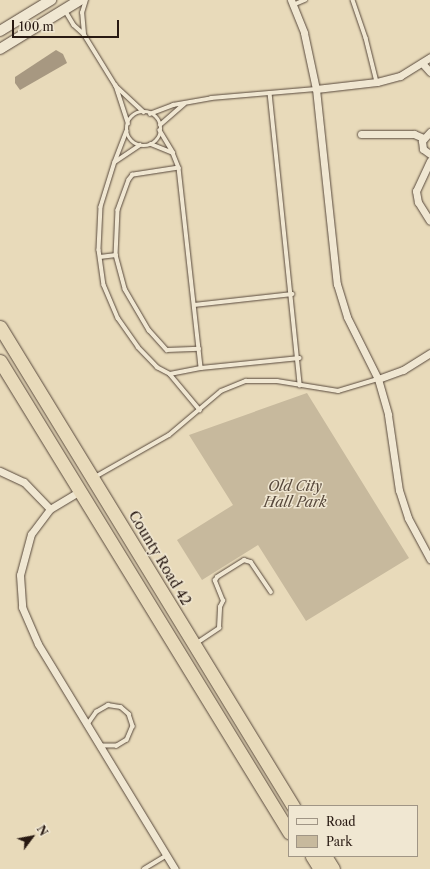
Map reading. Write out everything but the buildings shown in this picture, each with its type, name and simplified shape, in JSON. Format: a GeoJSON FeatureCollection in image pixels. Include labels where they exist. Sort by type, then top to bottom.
{"type":"FeatureCollection","features":[{"type":"Feature","properties":{"kind":"highway","name":"County Road 42"},"geometry":{"type":"LineString","coordinates":[[0,327],[293,805]]}},
{"type":"Feature","properties":{"kind":"highway"},"geometry":{"type":"LineString","coordinates":[[0,360],[25,388],[77,471],[88,480],[93,478]]}},
{"type":"Feature","properties":{"kind":"highway"},"geometry":{"type":"LineString","coordinates":[[0,360],[288,830]]}},
{"type":"Feature","properties":{"kind":"highway"},"geometry":{"type":"LineString","coordinates":[[80,492],[87,490],[91,494],[151,590],[181,622]]}},
{"type":"Feature","properties":{"kind":"highway"},"geometry":{"type":"LineString","coordinates":[[239,750],[258,772],[288,817]]}},
{"type":"Feature","properties":{"kind":"highway"},"geometry":{"type":"LineString","coordinates":[[305,857],[312,869]]}},
{"type":"Feature","properties":{"kind":"highway"},"geometry":{"type":"LineString","coordinates":[[313,857],[320,869]]}},
{"type":"Feature","properties":{"kind":"highway"},"geometry":{"type":"LineString","coordinates":[[325,857],[333,869]]}},
{"type":"Feature","properties":{"kind":"street"},"geometry":{"type":"LineString","coordinates":[[0,31],[41,4],[51,0]]}},
{"type":"Feature","properties":{"kind":"street"},"geometry":{"type":"LineString","coordinates":[[0,49],[64,5],[80,0]]}},
{"type":"Feature","properties":{"kind":"street"},"geometry":{"type":"LineString","coordinates":[[292,2],[304,33],[316,89],[337,284],[347,318],[378,379],[388,415],[399,490],[408,518],[430,558]]}},
{"type":"Feature","properties":{"kind":"street"},"geometry":{"type":"LineString","coordinates":[[316,89],[377,82],[400,76],[430,57]]}},
{"type":"Feature","properties":{"kind":"street"},"geometry":{"type":"LineString","coordinates":[[422,63],[430,72]]}},
{"type":"Feature","properties":{"kind":"street"},"geometry":{"type":"LineString","coordinates":[[430,132],[423,138],[423,149],[430,154]]}},
{"type":"Feature","properties":{"kind":"street"},"geometry":{"type":"LineString","coordinates":[[361,134],[414,134],[423,138]]}},
{"type":"Feature","properties":{"kind":"street"},"geometry":{"type":"LineString","coordinates":[[430,161],[416,191],[418,202],[430,221]]}},
{"type":"Feature","properties":{"kind":"street"},"geometry":{"type":"LineString","coordinates":[[378,379],[403,370],[430,353]]}},
{"type":"Feature","properties":{"kind":"street"},"geometry":{"type":"LineString","coordinates":[[0,470],[24,482],[50,509]]}},
{"type":"Feature","properties":{"kind":"street"},"geometry":{"type":"LineString","coordinates":[[80,492],[50,509],[39,521],[27,543],[20,575],[22,607],[38,644],[175,869]]}},
{"type":"Feature","properties":{"kind":"lane"},"geometry":{"type":"LineString","coordinates":[[84,34],[82,13],[86,0]]}},
{"type":"Feature","properties":{"kind":"lane"},"geometry":{"type":"LineString","coordinates":[[292,2],[305,0]]}},
{"type":"Feature","properties":{"kind":"lane"},"geometry":{"type":"LineString","coordinates":[[353,0],[366,38],[377,82]]}},
{"type":"Feature","properties":{"kind":"lane"},"geometry":{"type":"LineString","coordinates":[[64,5],[74,25],[84,34],[116,86],[128,124],[101,207],[100,257],[104,285],[118,318],[138,347],[157,367],[170,374],[200,410]]}},
{"type":"Feature","properties":{"kind":"lane"},"geometry":{"type":"LineString","coordinates":[[116,86],[144,112],[150,114],[160,125],[160,131],[173,152],[179,168],[201,368]]}},
{"type":"Feature","properties":{"kind":"lane"},"geometry":{"type":"LineString","coordinates":[[150,114],[173,105],[211,98],[316,89]]}},
{"type":"Feature","properties":{"kind":"lane"},"geometry":{"type":"LineString","coordinates":[[270,93],[299,358],[300,385]]}},
{"type":"Feature","properties":{"kind":"lane"},"geometry":{"type":"LineString","coordinates":[[160,125],[184,104]]}},
{"type":"Feature","properties":{"kind":"lane"},"geometry":{"type":"LineString","coordinates":[[128,124],[134,116],[144,112]]}},
{"type":"Feature","properties":{"kind":"lane"},"geometry":{"type":"LineString","coordinates":[[127,130],[131,140],[140,145]]}},
{"type":"Feature","properties":{"kind":"lane"},"geometry":{"type":"LineString","coordinates":[[151,144],[160,131]]}},
{"type":"Feature","properties":{"kind":"lane"},"geometry":{"type":"LineString","coordinates":[[115,162],[140,145],[151,144],[173,152]]}},
{"type":"Feature","properties":{"kind":"lane"},"geometry":{"type":"LineString","coordinates":[[179,168],[133,176],[129,180],[118,210],[116,255],[125,289],[149,330],[167,350],[199,349]]}},
{"type":"Feature","properties":{"kind":"lane"},"geometry":{"type":"LineString","coordinates":[[100,257],[116,255]]}},
{"type":"Feature","properties":{"kind":"lane"},"geometry":{"type":"LineString","coordinates":[[194,305],[292,294]]}},
{"type":"Feature","properties":{"kind":"lane"},"geometry":{"type":"LineString","coordinates":[[170,374],[201,368],[299,358]]}},
{"type":"Feature","properties":{"kind":"lane"},"geometry":{"type":"LineString","coordinates":[[93,478],[170,435],[221,390],[246,381],[277,381],[338,391],[378,379]]}},
{"type":"Feature","properties":{"kind":"lane"},"geometry":{"type":"LineString","coordinates":[[195,645],[219,628],[220,606],[223,601],[215,580],[217,577],[244,560],[251,562],[271,592]]}},
{"type":"Feature","properties":{"kind":"lane"},"geometry":{"type":"LineString","coordinates":[[87,725],[96,712],[108,705],[121,707],[129,714],[133,726],[126,740],[117,746],[100,746]]}},
{"type":"Feature","properties":{"kind":"lane"},"geometry":{"type":"LineString","coordinates":[[144,869],[167,855]]}},
{"type":"Feature","properties":{"kind":"green space","name":"Old City Hall Park"},"geometry":{"type":"Polygon","coordinates":[[[307,393],[409,558],[306,621],[258,545],[202,580],[177,540],[233,505],[189,435],[307,393]]]}},
{"type":"Feature","properties":{"kind":"shaded area"},"geometry":{"type":"Polygon","coordinates":[[[56,50],[63,54],[67,63],[20,90],[15,83],[15,77],[56,50]]]}}]}
